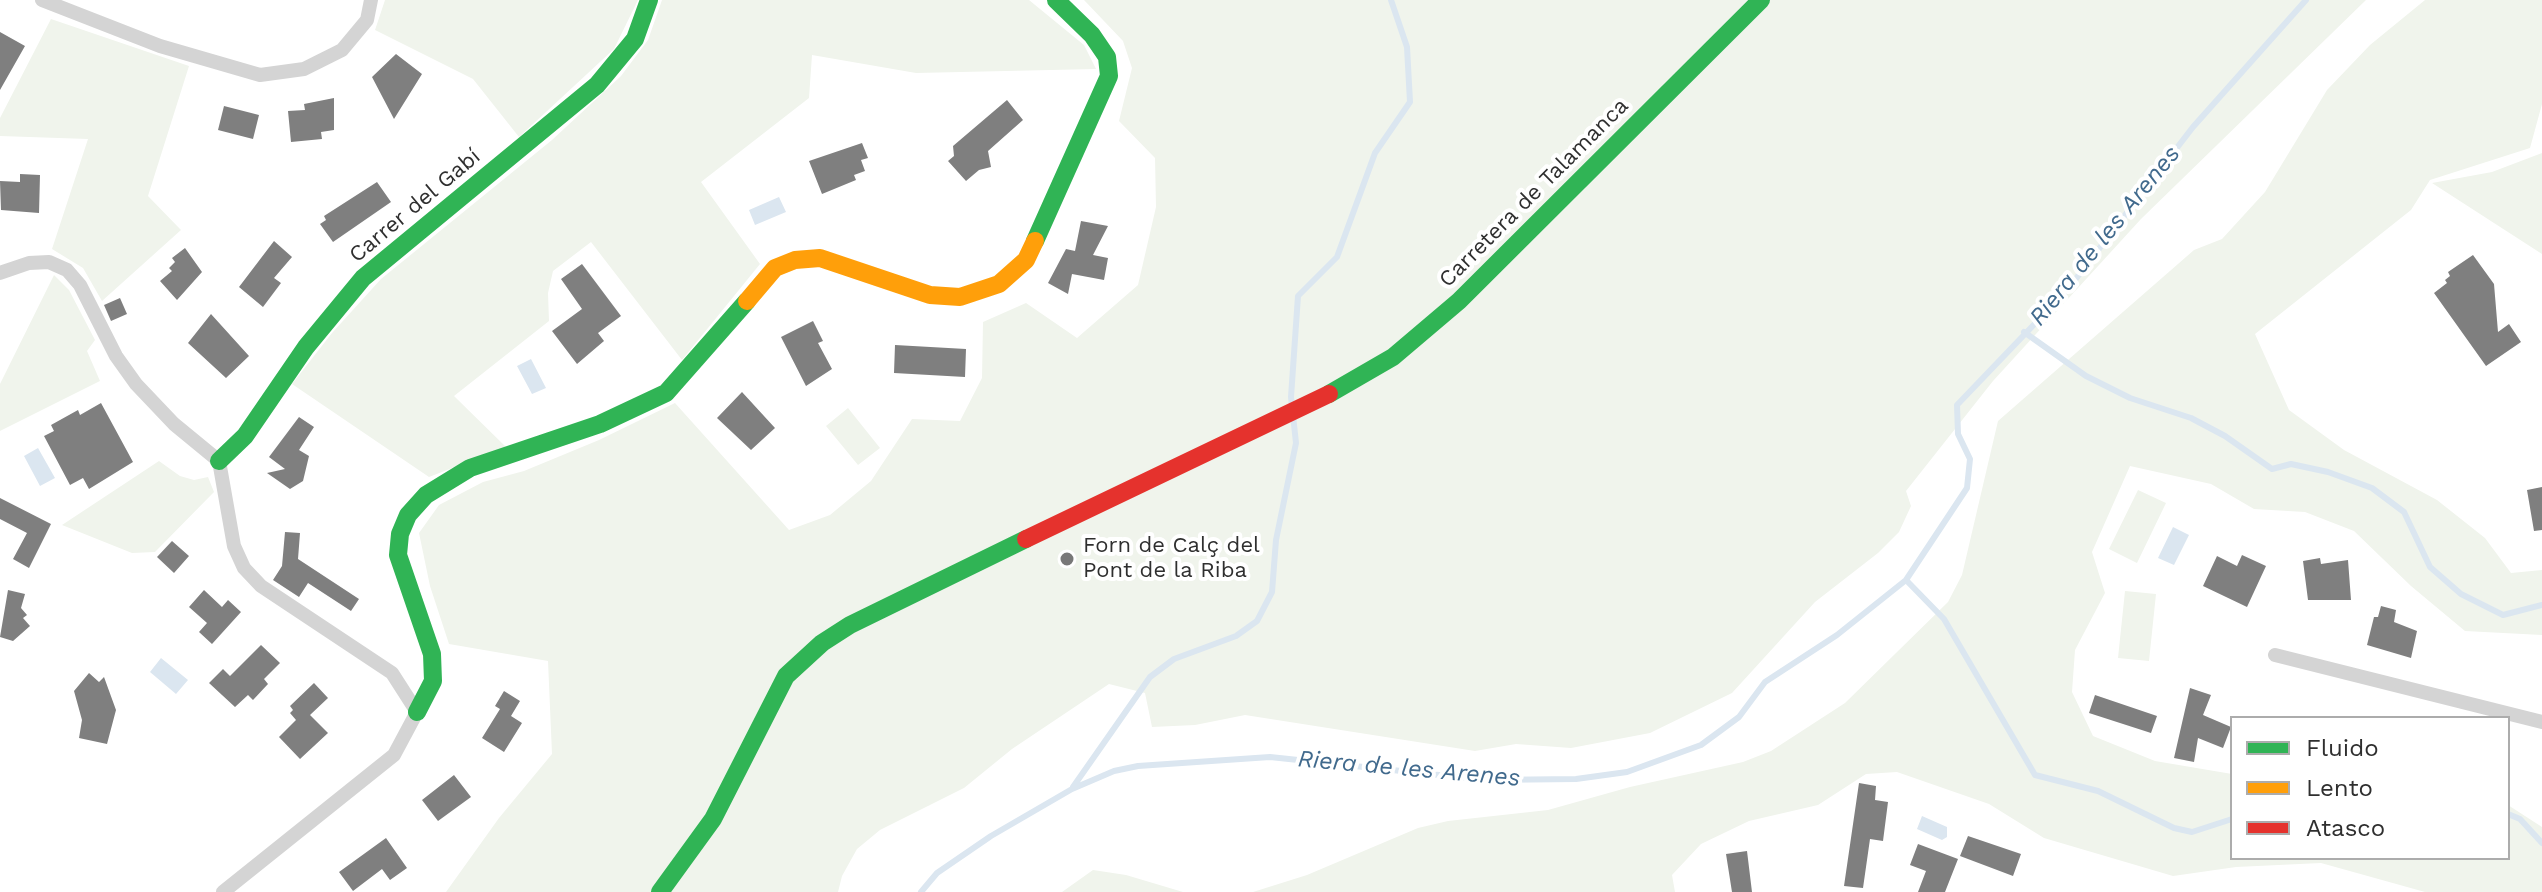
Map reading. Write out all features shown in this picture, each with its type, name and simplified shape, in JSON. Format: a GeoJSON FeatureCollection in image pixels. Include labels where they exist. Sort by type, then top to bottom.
{"type":"FeatureCollection","features":[{"type":"Feature","properties":{"kind":"street"},"geometry":{"type":"LineString","coordinates":[[42,0],[160,46],[260,75],[304,69],[342,50],[367,20],[371,0]]}},
{"type":"Feature","properties":{"kind":"street","name":"Carrer del Gabí"},"geometry":{"type":"LineString","coordinates":[[219,461],[245,436],[306,347],[363,278],[597,85],[635,39],[649,0]]}},
{"type":"Feature","properties":{"kind":"street"},"geometry":{"type":"LineString","coordinates":[[223,892],[394,755],[433,681],[432,654],[398,555],[400,534],[408,515],[426,495],[470,468],[600,424],[666,393],[757,286],[775,268],[785,264],[820,258],[930,295],[960,297],[999,284],[1026,260],[1109,76],[1107,57],[1092,35],[1056,0]]}},
{"type":"Feature","properties":{"kind":"street","name":"Carretera de Talamanca"},"geometry":{"type":"LineString","coordinates":[[660,892],[713,819],[781,683],[822,643],[850,625],[986,558],[1323,397],[1393,357],[1449,311],[1761,0]]}},
{"type":"Feature","properties":{"kind":"street"},"geometry":{"type":"LineString","coordinates":[[0,273],[29,263],[49,262],[67,270],[80,285],[116,356],[136,384],[174,424],[219,461],[234,546],[244,568],[261,586],[392,673],[417,712]]}},
{"type":"Feature","properties":{"kind":"street"},"geometry":{"type":"LineString","coordinates":[[2275,655],[2542,722]]}},
{"type":"Feature","properties":{"kind":"shaded area"},"geometry":{"type":"Polygon","coordinates":[[[385,0],[638,0],[614,49],[519,137],[473,79],[375,30],[385,0]]]}},
{"type":"Feature","properties":{"kind":"shaded area"},"geometry":{"type":"Polygon","coordinates":[[[662,0],[1029,0],[1084,45],[1096,69],[916,73],[812,55],[809,98],[701,182],[760,264],[682,360],[591,242],[553,271],[548,293],[549,321],[454,396],[506,447],[429,477],[292,384],[332,333],[381,279],[552,140],[621,76],[648,40],[662,0]]]}},
{"type":"Feature","properties":{"kind":"shaded area"},"geometry":{"type":"Polygon","coordinates":[[[1084,0],[2366,0],[2141,219],[1993,381],[1906,491],[1911,506],[1899,532],[1878,553],[1815,602],[1732,693],[1650,733],[1571,748],[1516,744],[1475,751],[1245,715],[1195,725],[1152,727],[1145,693],[1109,684],[1012,749],[964,788],[880,830],[857,849],[842,876],[838,892],[446,892],[499,818],[552,754],[548,661],[449,644],[430,586],[419,533],[439,505],[483,482],[524,471],[599,440],[675,403],[789,530],[830,515],[871,481],[912,419],[960,421],[982,378],[983,322],[1026,303],[1077,338],[1138,285],[1156,207],[1155,158],[1119,121],[1132,68],[1123,41],[1084,0]]]}},
{"type":"Feature","properties":{"kind":"shaded area"},"geometry":{"type":"Polygon","coordinates":[[[2425,0],[2542,0],[2542,104],[2530,148],[2430,180],[2411,210],[2255,334],[2289,410],[2344,450],[2437,500],[2485,538],[2511,573],[2542,570],[2542,635],[2465,631],[2411,586],[2354,531],[2305,512],[2254,509],[2211,484],[2130,466],[2092,552],[2105,593],[2075,650],[2072,692],[2093,736],[2155,761],[2230,774],[2230,860],[2510,860],[2510,806],[2542,827],[2542,892],[2425,892],[2321,863],[2236,867],[2173,876],[2044,838],[1989,804],[1897,772],[1866,774],[1818,805],[1749,821],[1701,844],[1672,875],[1675,892],[1253,892],[1307,875],[1418,828],[1448,821],[1548,810],[1630,787],[1743,762],[1771,751],[1845,703],[1948,602],[1962,575],[1998,421],[2194,250],[2222,239],[2265,192],[2327,90],[2370,45],[2425,0]]]}},
{"type":"Feature","properties":{"kind":"shaded area"},"geometry":{"type":"Polygon","coordinates":[[[51,19],[189,66],[148,196],[181,230],[102,301],[83,268],[52,249],[88,139],[0,136],[0,118],[51,19]]]}},
{"type":"Feature","properties":{"kind":"shaded area"},"geometry":{"type":"Polygon","coordinates":[[[2542,153],[2542,254],[2432,183],[2492,172],[2542,153]]]}},
{"type":"Feature","properties":{"kind":"shaded area"},"geometry":{"type":"Polygon","coordinates":[[[779,197],[786,212],[755,225],[749,210],[779,197]]]}},
{"type":"Feature","properties":{"kind":"shaded area"},"geometry":{"type":"Polygon","coordinates":[[[54,275],[69,290],[95,340],[87,351],[100,381],[0,431],[0,384],[54,275]]]}},
{"type":"Feature","properties":{"kind":"shaded area"},"geometry":{"type":"Polygon","coordinates":[[[531,359],[546,388],[532,394],[517,366],[531,359]]]}},
{"type":"Feature","properties":{"kind":"shaded area"},"geometry":{"type":"Polygon","coordinates":[[[848,408],[880,448],[858,465],[826,426],[848,408]]]}},
{"type":"Feature","properties":{"kind":"shaded area"},"geometry":{"type":"Polygon","coordinates":[[[38,448],[55,478],[40,486],[24,456],[38,448]]]}},
{"type":"Feature","properties":{"kind":"shaded area"},"geometry":{"type":"Polygon","coordinates":[[[159,461],[180,476],[194,480],[208,477],[214,492],[155,552],[132,553],[62,525],[159,461]]]}},
{"type":"Feature","properties":{"kind":"shaded area"},"geometry":{"type":"Polygon","coordinates":[[[2138,490],[2166,503],[2137,563],[2109,549],[2138,490]]]}},
{"type":"Feature","properties":{"kind":"shaded area"},"geometry":{"type":"Polygon","coordinates":[[[2173,527],[2189,535],[2174,565],[2158,558],[2173,527]]]}},
{"type":"Feature","properties":{"kind":"shaded area"},"geometry":{"type":"Polygon","coordinates":[[[2125,591],[2156,594],[2149,661],[2118,658],[2125,591]]]}},
{"type":"Feature","properties":{"kind":"shaded area"},"geometry":{"type":"Polygon","coordinates":[[[161,658],[188,680],[176,694],[150,672],[161,658]]]}},
{"type":"Feature","properties":{"kind":"shaded area"},"geometry":{"type":"Polygon","coordinates":[[[1922,816],[1947,827],[1947,837],[1942,840],[1917,829],[1922,816]]]}},
{"type":"Feature","properties":{"kind":"shaded area"},"geometry":{"type":"Polygon","coordinates":[[[1093,870],[1126,875],[1183,892],[1062,892],[1093,870]]]}},
{"type":"Feature","properties":{"kind":"building"},"geometry":{"type":"Polygon","coordinates":[[[0,32],[25,46],[0,90],[0,32]]]}},
{"type":"Feature","properties":{"kind":"building"},"geometry":{"type":"Polygon","coordinates":[[[396,54],[422,74],[394,119],[372,77],[396,54]]]}},
{"type":"Feature","properties":{"kind":"building"},"geometry":{"type":"Polygon","coordinates":[[[334,98],[334,130],[321,132],[322,139],[291,142],[288,111],[305,110],[304,104],[334,98]]]}},
{"type":"Feature","properties":{"kind":"building"},"geometry":{"type":"Polygon","coordinates":[[[1007,100],[1023,120],[988,151],[991,167],[979,170],[966,181],[948,161],[954,156],[953,146],[1007,100]]]}},
{"type":"Feature","properties":{"kind":"building"},"geometry":{"type":"Polygon","coordinates":[[[224,106],[259,115],[253,139],[218,130],[224,106]]]}},
{"type":"Feature","properties":{"kind":"building"},"geometry":{"type":"Polygon","coordinates":[[[862,143],[868,158],[861,160],[865,171],[854,175],[856,180],[822,194],[809,161],[862,143]]]}},
{"type":"Feature","properties":{"kind":"building"},"geometry":{"type":"Polygon","coordinates":[[[20,174],[40,175],[39,213],[1,210],[0,181],[20,182],[20,174]]]}},
{"type":"Feature","properties":{"kind":"building"},"geometry":{"type":"Polygon","coordinates":[[[377,182],[391,202],[333,242],[320,224],[326,220],[324,216],[377,182]]]}},
{"type":"Feature","properties":{"kind":"building"},"geometry":{"type":"Polygon","coordinates":[[[1081,221],[1108,226],[1093,255],[1108,258],[1104,280],[1072,274],[1068,294],[1048,283],[1066,249],[1075,251],[1081,221]]]}},
{"type":"Feature","properties":{"kind":"building"},"geometry":{"type":"Polygon","coordinates":[[[274,241],[292,257],[274,278],[281,283],[263,307],[239,287],[274,241]]]}},
{"type":"Feature","properties":{"kind":"building"},"geometry":{"type":"Polygon","coordinates":[[[185,248],[202,272],[177,300],[160,281],[172,271],[169,268],[175,262],[172,258],[185,248]]]}},
{"type":"Feature","properties":{"kind":"building"},"geometry":{"type":"Polygon","coordinates":[[[2473,255],[2494,284],[2498,332],[2509,324],[2521,342],[2486,366],[2434,293],[2447,283],[2448,272],[2473,255]]]}},
{"type":"Feature","properties":{"kind":"building"},"geometry":{"type":"Polygon","coordinates":[[[582,264],[621,316],[598,333],[604,341],[577,364],[552,331],[582,309],[561,279],[582,264]]]}},
{"type":"Feature","properties":{"kind":"building"},"geometry":{"type":"Polygon","coordinates":[[[120,298],[127,314],[111,321],[104,305],[120,298]]]}},
{"type":"Feature","properties":{"kind":"building"},"geometry":{"type":"Polygon","coordinates":[[[211,314],[249,356],[226,378],[188,343],[211,314]]]}},
{"type":"Feature","properties":{"kind":"building"},"geometry":{"type":"Polygon","coordinates":[[[813,321],[823,341],[818,343],[832,369],[806,386],[781,337],[813,321]]]}},
{"type":"Feature","properties":{"kind":"building"},"geometry":{"type":"Polygon","coordinates":[[[895,345],[966,349],[965,377],[894,373],[895,345]]]}},
{"type":"Feature","properties":{"kind":"building"},"geometry":{"type":"Polygon","coordinates":[[[742,392],[775,428],[751,450],[717,418],[742,392]]]}},
{"type":"Feature","properties":{"kind":"building"},"geometry":{"type":"Polygon","coordinates":[[[101,403],[133,462],[89,489],[83,478],[70,485],[44,436],[54,431],[51,425],[78,410],[80,415],[101,403]]]}},
{"type":"Feature","properties":{"kind":"building"},"geometry":{"type":"Polygon","coordinates":[[[299,417],[314,427],[299,450],[309,456],[303,481],[290,489],[267,473],[285,469],[269,457],[299,417]]]}},
{"type":"Feature","properties":{"kind":"building"},"geometry":{"type":"Polygon","coordinates":[[[2542,487],[2542,530],[2534,531],[2527,490],[2542,487]]]}},
{"type":"Feature","properties":{"kind":"building"},"geometry":{"type":"Polygon","coordinates":[[[0,498],[51,524],[29,568],[13,559],[27,533],[0,519],[0,498]]]}},
{"type":"Feature","properties":{"kind":"building"},"geometry":{"type":"Polygon","coordinates":[[[285,532],[300,533],[298,559],[359,599],[351,611],[308,583],[299,597],[273,580],[282,566],[285,532]]]}},
{"type":"Feature","properties":{"kind":"building"},"geometry":{"type":"Polygon","coordinates":[[[172,541],[189,556],[174,573],[157,557],[172,541]]]}},
{"type":"Feature","properties":{"kind":"building"},"geometry":{"type":"Polygon","coordinates":[[[2242,555],[2266,566],[2247,607],[2203,586],[2217,556],[2237,566],[2242,555]]]}},
{"type":"Feature","properties":{"kind":"building"},"geometry":{"type":"Polygon","coordinates":[[[2320,558],[2321,564],[2348,560],[2351,600],[2308,600],[2303,561],[2320,558]]]}},
{"type":"Feature","properties":{"kind":"building"},"geometry":{"type":"Polygon","coordinates":[[[8,590],[25,594],[21,608],[27,615],[23,618],[30,626],[13,641],[0,637],[8,590]]]}},
{"type":"Feature","properties":{"kind":"building"},"geometry":{"type":"Polygon","coordinates":[[[204,590],[222,607],[228,600],[241,612],[212,644],[199,632],[207,623],[189,607],[204,590]]]}},
{"type":"Feature","properties":{"kind":"building"},"geometry":{"type":"Polygon","coordinates":[[[2381,606],[2396,610],[2394,622],[2417,631],[2411,658],[2367,645],[2374,617],[2378,617],[2381,606]]]}},
{"type":"Feature","properties":{"kind":"building"},"geometry":{"type":"Polygon","coordinates":[[[261,645],[280,663],[264,679],[268,684],[253,700],[248,695],[235,707],[209,683],[223,669],[230,676],[261,645]]]}},
{"type":"Feature","properties":{"kind":"building"},"geometry":{"type":"Polygon","coordinates":[[[89,673],[99,682],[104,677],[116,710],[107,744],[79,738],[82,720],[74,691],[89,673]]]}},
{"type":"Feature","properties":{"kind":"building"},"geometry":{"type":"Polygon","coordinates":[[[314,683],[328,698],[310,715],[328,733],[300,759],[279,737],[296,720],[290,713],[293,710],[290,706],[314,683]]]}},
{"type":"Feature","properties":{"kind":"building"},"geometry":{"type":"Polygon","coordinates":[[[2190,688],[2211,695],[2203,715],[2230,727],[2223,748],[2198,738],[2194,762],[2174,758],[2190,688]]]}},
{"type":"Feature","properties":{"kind":"building"},"geometry":{"type":"Polygon","coordinates":[[[504,691],[520,701],[511,716],[522,723],[504,752],[482,738],[500,709],[495,706],[504,691]]]}},
{"type":"Feature","properties":{"kind":"building"},"geometry":{"type":"Polygon","coordinates":[[[2095,695],[2157,716],[2151,733],[2089,713],[2095,695]]]}},
{"type":"Feature","properties":{"kind":"building"},"geometry":{"type":"Polygon","coordinates":[[[454,775],[471,797],[438,821],[422,800],[454,775]]]}},
{"type":"Feature","properties":{"kind":"building"},"geometry":{"type":"Polygon","coordinates":[[[1859,783],[1876,786],[1875,800],[1888,802],[1883,841],[1870,839],[1863,888],[1844,886],[1859,783]]]}},
{"type":"Feature","properties":{"kind":"building"},"geometry":{"type":"Polygon","coordinates":[[[1968,836],[2021,854],[2013,876],[1960,856],[1968,836]]]}},
{"type":"Feature","properties":{"kind":"building"},"geometry":{"type":"Polygon","coordinates":[[[386,838],[407,868],[390,880],[382,869],[353,891],[339,872],[386,838]]]}},
{"type":"Feature","properties":{"kind":"building"},"geometry":{"type":"Polygon","coordinates":[[[1918,844],[1958,859],[1945,892],[1918,892],[1926,871],[1910,865],[1918,844]]]}},
{"type":"Feature","properties":{"kind":"building"},"geometry":{"type":"Polygon","coordinates":[[[1747,851],[1752,892],[1732,892],[1726,854],[1747,851]]]}},
{"type":"Feature","properties":{"kind":"waterway"},"geometry":{"type":"LineString","coordinates":[[1073,787],[1150,677],[1174,659],[1236,636],[1257,621],[1272,592],[1276,540],[1296,443],[1291,397],[1298,296],[1337,257],[1375,153],[1410,102],[1407,47],[1391,0]]}},
{"type":"Feature","properties":{"kind":"waterway","name":"Riera de les Arenes"},"geometry":{"type":"LineString","coordinates":[[921,892],[937,873],[991,836],[1072,789],[1114,771],[1138,766],[1270,757],[1486,780],[1576,779],[1627,772],[1701,745],[1739,717],[1765,682],[1837,635],[1906,580],[1967,488],[1970,459],[1958,434],[1957,405],[2068,289],[2193,127],[2306,0]]}},
{"type":"Feature","properties":{"kind":"waterway"},"geometry":{"type":"LineString","coordinates":[[2024,332],[2086,376],[2130,398],[2191,418],[2225,436],[2272,469],[2291,464],[2328,472],[2372,488],[2404,512],[2430,567],[2461,594],[2503,615],[2542,605]]}},
{"type":"Feature","properties":{"kind":"waterway"},"geometry":{"type":"LineString","coordinates":[[1906,580],[1944,619],[2035,775],[2098,791],[2174,828],[2192,832],[2230,820]]}},
{"type":"Feature","properties":{"kind":"waterway"},"geometry":{"type":"LineString","coordinates":[[2510,815],[2520,819],[2542,843]]}},
{"type":"Feature","properties":{"kind":"traffic: fast"},"geometry":{"type":"LineString","coordinates":[[219,461],[245,436],[306,347],[363,278],[597,85],[635,39],[649,0]]}},
{"type":"Feature","properties":{"kind":"traffic: fast"},"geometry":{"type":"LineString","coordinates":[[1035,241],[1109,76],[1107,57],[1092,35],[1056,0]]}},
{"type":"Feature","properties":{"kind":"traffic: fast"},"geometry":{"type":"LineString","coordinates":[[1329,394],[1393,357],[1459,301],[1761,0]]}},
{"type":"Feature","properties":{"kind":"traffic: fast"},"geometry":{"type":"LineString","coordinates":[[417,712],[433,681],[432,654],[398,555],[400,534],[408,515],[426,495],[470,468],[600,424],[666,393],[747,301]]}},
{"type":"Feature","properties":{"kind":"traffic: fast"},"geometry":{"type":"LineString","coordinates":[[660,892],[713,819],[786,676],[822,643],[850,625],[1026,539]]}},
{"type":"Feature","properties":{"kind":"traffic: slow"},"geometry":{"type":"LineString","coordinates":[[747,301],[775,268],[795,260],[820,258],[930,295],[960,297],[999,284],[1026,260],[1035,241]]}},
{"type":"Feature","properties":{"kind":"traffic: jam"},"geometry":{"type":"LineString","coordinates":[[1026,539],[1329,394]]}},
{"type":"Feature","properties":{"kind":"place","name":"Forn de Calç del Pont de la Riba"},"geometry":{"type":"Point","coordinates":[1067,559]}}]}
